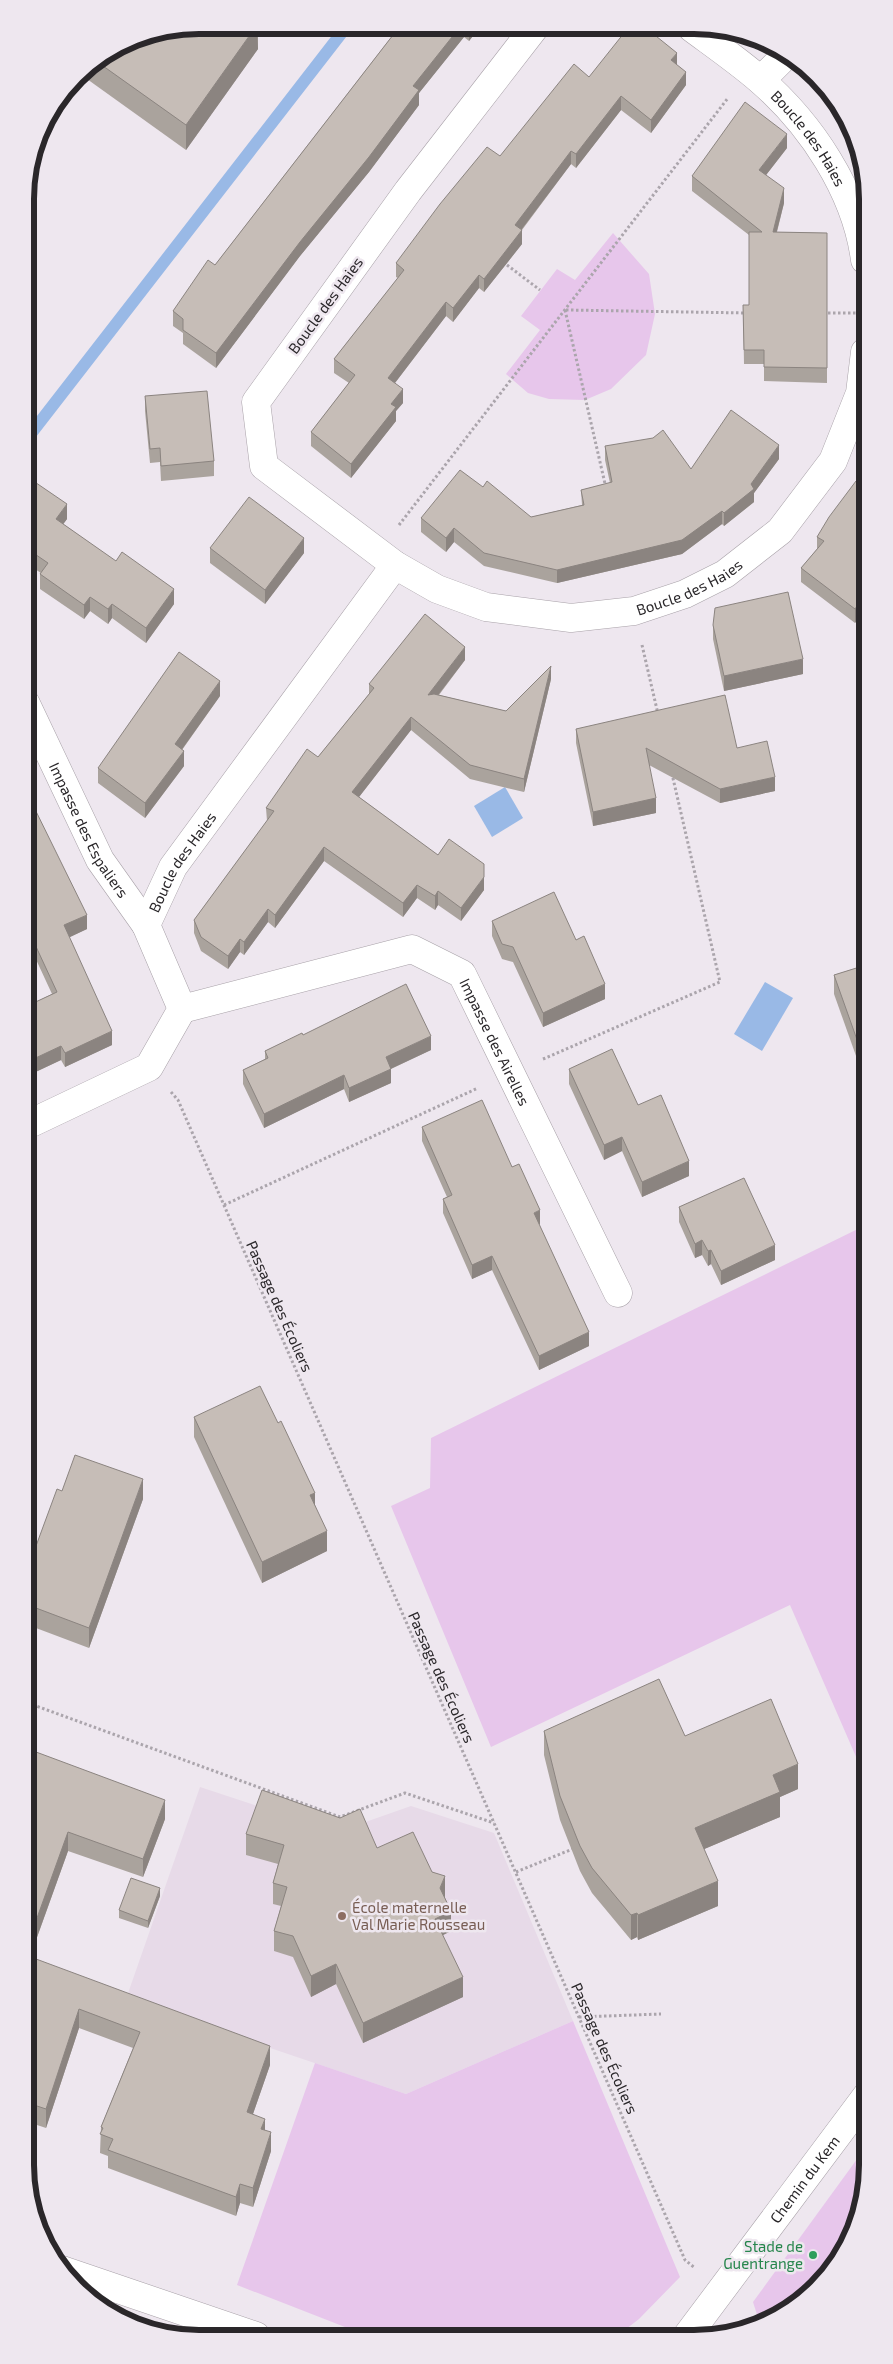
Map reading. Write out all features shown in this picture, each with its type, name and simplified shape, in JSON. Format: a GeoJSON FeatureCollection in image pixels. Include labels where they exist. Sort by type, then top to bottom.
{"type":"FeatureCollection","features":[{"type":"Feature","properties":{"kind":"street","name":"Boucle des Haies"},"geometry":{"type":"LineString","coordinates":[[530,34],[408,190],[256,402],[264,466],[387,558],[437,589],[486,607],[571,618],[634,611],[685,594],[725,574],[780,531],[833,461],[859,396]]}},
{"type":"Feature","properties":{"kind":"street","name":"Boucle des Haies"},"geometry":{"type":"LineString","coordinates":[[700,34],[755,76],[799,119],[830,164],[853,211],[859,236]]}},
{"type":"Feature","properties":{"kind":"street","name":"Boucle des Haies"},"geometry":{"type":"LineString","coordinates":[[755,76],[781,59]]}},
{"type":"Feature","properties":{"kind":"street","name":"Boucle des Haies"},"geometry":{"type":"LineString","coordinates":[[182,1009],[146,925],[173,867],[387,558]]}},
{"type":"Feature","properties":{"kind":"street","name":"Impasse des Espaliers"},"geometry":{"type":"LineString","coordinates":[[34,721],[100,860],[146,925]]}},
{"type":"Feature","properties":{"kind":"street","name":"Impasse des Airelles"},"geometry":{"type":"LineString","coordinates":[[182,1009],[412,949],[462,974],[618,1293]]}},
{"type":"Feature","properties":{"kind":"street"},"geometry":{"type":"LineString","coordinates":[[34,1122],[149,1067],[182,1009]]}},
{"type":"Feature","properties":{"kind":"street","name":"Chemin du Kem"},"geometry":{"type":"LineString","coordinates":[[692,2330],[859,2106]]}},
{"type":"Feature","properties":{"kind":"street"},"geometry":{"type":"LineString","coordinates":[[76,2275],[238,2330]]}},
{"type":"Feature","properties":{"kind":"path"},"geometry":{"type":"LineString","coordinates":[[387,558],[565,310],[755,76]]}},
{"type":"Feature","properties":{"kind":"path"},"geometry":{"type":"LineString","coordinates":[[501,261],[540,290]]}},
{"type":"Feature","properties":{"kind":"path"},"geometry":{"type":"LineString","coordinates":[[565,310],[655,314],[750,313]]}},
{"type":"Feature","properties":{"kind":"path"},"geometry":{"type":"LineString","coordinates":[[817,313],[859,313]]}},
{"type":"Feature","properties":{"kind":"path"},"geometry":{"type":"LineString","coordinates":[[224,1205],[511,1073],[720,982]]}},
{"type":"Feature","properties":{"kind":"path","name":"Passage des Écoliers"},"geometry":{"type":"LineString","coordinates":[[149,1067],[178,1100],[685,2260],[722,2290]]}},
{"type":"Feature","properties":{"kind":"path"},"geometry":{"type":"LineString","coordinates":[[34,1705],[340,1816],[405,1793],[494,1823]]}},
{"type":"Feature","properties":{"kind":"path"},"geometry":{"type":"LineString","coordinates":[[516,1872],[582,1845]]}},
{"type":"Feature","properties":{"kind":"path"},"geometry":{"type":"LineString","coordinates":[[579,2017],[661,2014]]}},
{"type":"Feature","properties":{"kind":"shaded area"},"geometry":{"type":"Polygon","coordinates":[[[613,233],[649,274],[655,314],[646,355],[611,389],[585,400],[549,399],[528,393],[506,374],[540,330],[521,316],[557,269],[575,280],[613,233]]]}},
{"type":"Feature","properties":{"kind":"shaded area"},"geometry":{"type":"Polygon","coordinates":[[[859,1228],[859,1764],[790,1605],[491,1747],[391,1506],[430,1488],[431,1438],[859,1228]]]}},
{"type":"Feature","properties":{"kind":"shaded area","name":"École maternelle Val Marie Rousseau"},"geometry":{"type":"Polygon","coordinates":[[[200,1787],[337,1832],[411,1806],[494,1833],[573,2021],[406,2094],[126,1999],[200,1787]]]}},
{"type":"Feature","properties":{"kind":"shaded area"},"geometry":{"type":"Polygon","coordinates":[[[573,2021],[680,2277],[639,2319],[625,2330],[353,2330],[237,2285],[315,2063],[406,2094],[573,2021]]]}},
{"type":"Feature","properties":{"kind":"shaded area","name":"Stade de Guentrange"},"geometry":{"type":"Polygon","coordinates":[[[859,2156],[858,2187],[854,2208],[837,2248],[825,2266],[795,2296],[767,2313],[758,2317],[753,2302],[859,2156]]]}},
{"type":"Feature","properties":{"kind":"water"},"geometry":{"type":"Polygon","coordinates":[[[505,787],[523,818],[492,837],[474,806],[505,787]]]}},
{"type":"Feature","properties":{"kind":"water"},"geometry":{"type":"Polygon","coordinates":[[[765,982],[793,998],[762,1051],[734,1034],[765,982]]]}},
{"type":"Feature","properties":{"kind":"building"},"geometry":{"type":"Polygon","coordinates":[[[188,34],[251,34],[186,125],[102,66],[136,46],[167,37],[188,34]]]}},
{"type":"Feature","properties":{"kind":"building"},"geometry":{"type":"Polygon","coordinates":[[[394,34],[454,34],[413,86],[419,90],[369,157],[300,242],[216,353],[183,330],[183,319],[173,311],[208,260],[215,265],[394,34]]]}},
{"type":"Feature","properties":{"kind":"building"},"geometry":{"type":"Polygon","coordinates":[[[623,34],[653,34],[677,53],[671,60],[686,72],[651,120],[621,96],[576,154],[571,151],[515,225],[522,230],[484,279],[479,275],[453,308],[446,302],[388,378],[403,389],[391,404],[396,407],[351,464],[311,432],[355,375],[334,359],[404,270],[396,263],[440,204],[487,147],[500,156],[574,64],[589,77],[623,34]]]}},
{"type":"Feature","properties":{"kind":"building"},"geometry":{"type":"Polygon","coordinates":[[[745,102],[787,134],[759,170],[784,188],[773,232],[827,233],[827,368],[764,367],[764,350],[744,350],[743,305],[749,305],[749,232],[762,232],[692,176],[745,102]]]}},
{"type":"Feature","properties":{"kind":"building"},"geometry":{"type":"Polygon","coordinates":[[[207,391],[214,461],[161,466],[160,448],[150,449],[145,396],[207,391]]]}},
{"type":"Feature","properties":{"kind":"building"},"geometry":{"type":"Polygon","coordinates":[[[731,410],[779,445],[751,484],[754,489],[724,513],[722,511],[682,540],[557,570],[484,553],[454,528],[446,538],[421,518],[460,470],[483,487],[487,481],[531,517],[584,505],[581,490],[612,482],[605,446],[653,438],[663,430],[691,469],[731,410]]]}},
{"type":"Feature","properties":{"kind":"building"},"geometry":{"type":"Polygon","coordinates":[[[34,481],[67,504],[56,519],[116,561],[122,552],[174,589],[146,628],[112,604],[108,609],[90,597],[84,605],[40,574],[48,563],[34,553],[34,481]]]}},
{"type":"Feature","properties":{"kind":"building"},"geometry":{"type":"Polygon","coordinates":[[[856,481],[859,482],[859,603],[855,609],[801,568],[824,541],[817,537],[829,517],[856,481]]]}},
{"type":"Feature","properties":{"kind":"building"},"geometry":{"type":"Polygon","coordinates":[[[249,497],[304,538],[265,590],[210,548],[249,497]]]}},
{"type":"Feature","properties":{"kind":"building"},"geometry":{"type":"Polygon","coordinates":[[[788,592],[803,659],[724,676],[713,625],[715,608],[788,592]]]}},
{"type":"Feature","properties":{"kind":"building"},"geometry":{"type":"Polygon","coordinates":[[[425,614],[465,647],[428,695],[434,694],[506,711],[551,666],[524,779],[470,765],[411,717],[352,792],[438,855],[449,839],[484,864],[484,877],[461,908],[438,891],[435,896],[417,885],[403,903],[324,847],[275,915],[268,909],[244,942],[240,939],[228,956],[201,937],[194,920],[274,811],[266,808],[307,749],[318,757],[374,688],[369,684],[425,614]]]}},
{"type":"Feature","properties":{"kind":"building"},"geometry":{"type":"Polygon","coordinates":[[[179,652],[220,681],[175,744],[184,751],[145,803],[98,768],[179,652]]]}},
{"type":"Feature","properties":{"kind":"building"},"geometry":{"type":"Polygon","coordinates":[[[725,695],[737,748],[767,741],[775,777],[720,789],[646,748],[656,798],[593,812],[576,729],[725,695]]]}},
{"type":"Feature","properties":{"kind":"building"},"geometry":{"type":"Polygon","coordinates":[[[34,807],[87,915],[64,925],[112,1031],[65,1053],[61,1046],[34,1059],[34,1003],[57,992],[34,942],[34,807]]]}},
{"type":"Feature","properties":{"kind":"building"},"geometry":{"type":"Polygon","coordinates":[[[554,892],[576,940],[584,936],[605,984],[543,1013],[513,947],[502,944],[492,921],[554,892]]]}},
{"type":"Feature","properties":{"kind":"building"},"geometry":{"type":"Polygon","coordinates":[[[859,967],[859,1045],[834,975],[859,967]]]}},
{"type":"Feature","properties":{"kind":"building"},"geometry":{"type":"Polygon","coordinates":[[[406,984],[431,1036],[386,1057],[391,1069],[349,1088],[344,1075],[264,1114],[243,1070],[268,1058],[265,1051],[302,1033],[303,1035],[406,984]]]}},
{"type":"Feature","properties":{"kind":"building"},"geometry":{"type":"Polygon","coordinates":[[[612,1049],[638,1105],[661,1095],[689,1161],[642,1182],[622,1137],[604,1145],[569,1069],[612,1049]]]}},
{"type":"Feature","properties":{"kind":"building"},"geometry":{"type":"Polygon","coordinates":[[[482,1100],[512,1167],[519,1164],[540,1210],[534,1213],[589,1332],[539,1356],[492,1256],[472,1265],[443,1199],[452,1195],[422,1127],[482,1100]]]}},
{"type":"Feature","properties":{"kind":"building"},"geometry":{"type":"Polygon","coordinates":[[[744,1178],[775,1245],[721,1271],[711,1250],[708,1251],[702,1240],[695,1244],[679,1207],[744,1178]]]}},
{"type":"Feature","properties":{"kind":"building"},"geometry":{"type":"Polygon","coordinates":[[[260,1386],[278,1423],[281,1421],[315,1493],[310,1495],[327,1531],[262,1562],[194,1417],[260,1386]]]}},
{"type":"Feature","properties":{"kind":"building"},"geometry":{"type":"Polygon","coordinates":[[[75,1455],[143,1479],[89,1628],[34,1607],[34,1551],[57,1489],[62,1491],[75,1455]]]}},
{"type":"Feature","properties":{"kind":"building"},"geometry":{"type":"Polygon","coordinates":[[[659,1679],[685,1736],[771,1699],[798,1764],[773,1775],[780,1792],[695,1828],[718,1881],[638,1915],[637,1913],[631,1915],[592,1868],[580,1846],[560,1796],[544,1731],[659,1679]]]}},
{"type":"Feature","properties":{"kind":"building"},"geometry":{"type":"Polygon","coordinates":[[[34,1751],[165,1800],[143,1859],[68,1832],[34,1926],[34,1751]]]}},
{"type":"Feature","properties":{"kind":"building"},"geometry":{"type":"Polygon","coordinates":[[[262,1790],[340,1818],[360,1809],[377,1848],[413,1832],[432,1872],[445,1876],[440,1888],[451,1911],[435,1919],[463,1977],[363,2023],[336,1964],[311,1976],[293,1936],[274,1931],[287,1887],[273,1883],[284,1845],[246,1834],[262,1790]]]}},
{"type":"Feature","properties":{"kind":"building"},"geometry":{"type":"Polygon","coordinates":[[[131,1878],[160,1888],[148,1921],[119,1910],[131,1878]]]}},
{"type":"Feature","properties":{"kind":"building"},"geometry":{"type":"Polygon","coordinates":[[[34,1958],[270,2046],[247,2112],[265,2119],[261,2129],[271,2132],[253,2188],[240,2184],[236,2197],[108,2150],[113,2139],[100,2134],[103,2128],[101,2127],[140,2032],[79,2009],[46,2109],[34,2105],[34,1958]]]}},
{"type":"Feature","properties":{"kind":"waterway"},"geometry":{"type":"LineString","coordinates":[[34,430],[341,34]]}},
{"type":"Feature","properties":{"kind":"place","name":"École maternelle Val Marie Rousseau"},"geometry":{"type":"Point","coordinates":[342,1916]}},
{"type":"Feature","properties":{"kind":"place","name":"Stade de Guentrange"},"geometry":{"type":"Point","coordinates":[813,2255]}}]}
